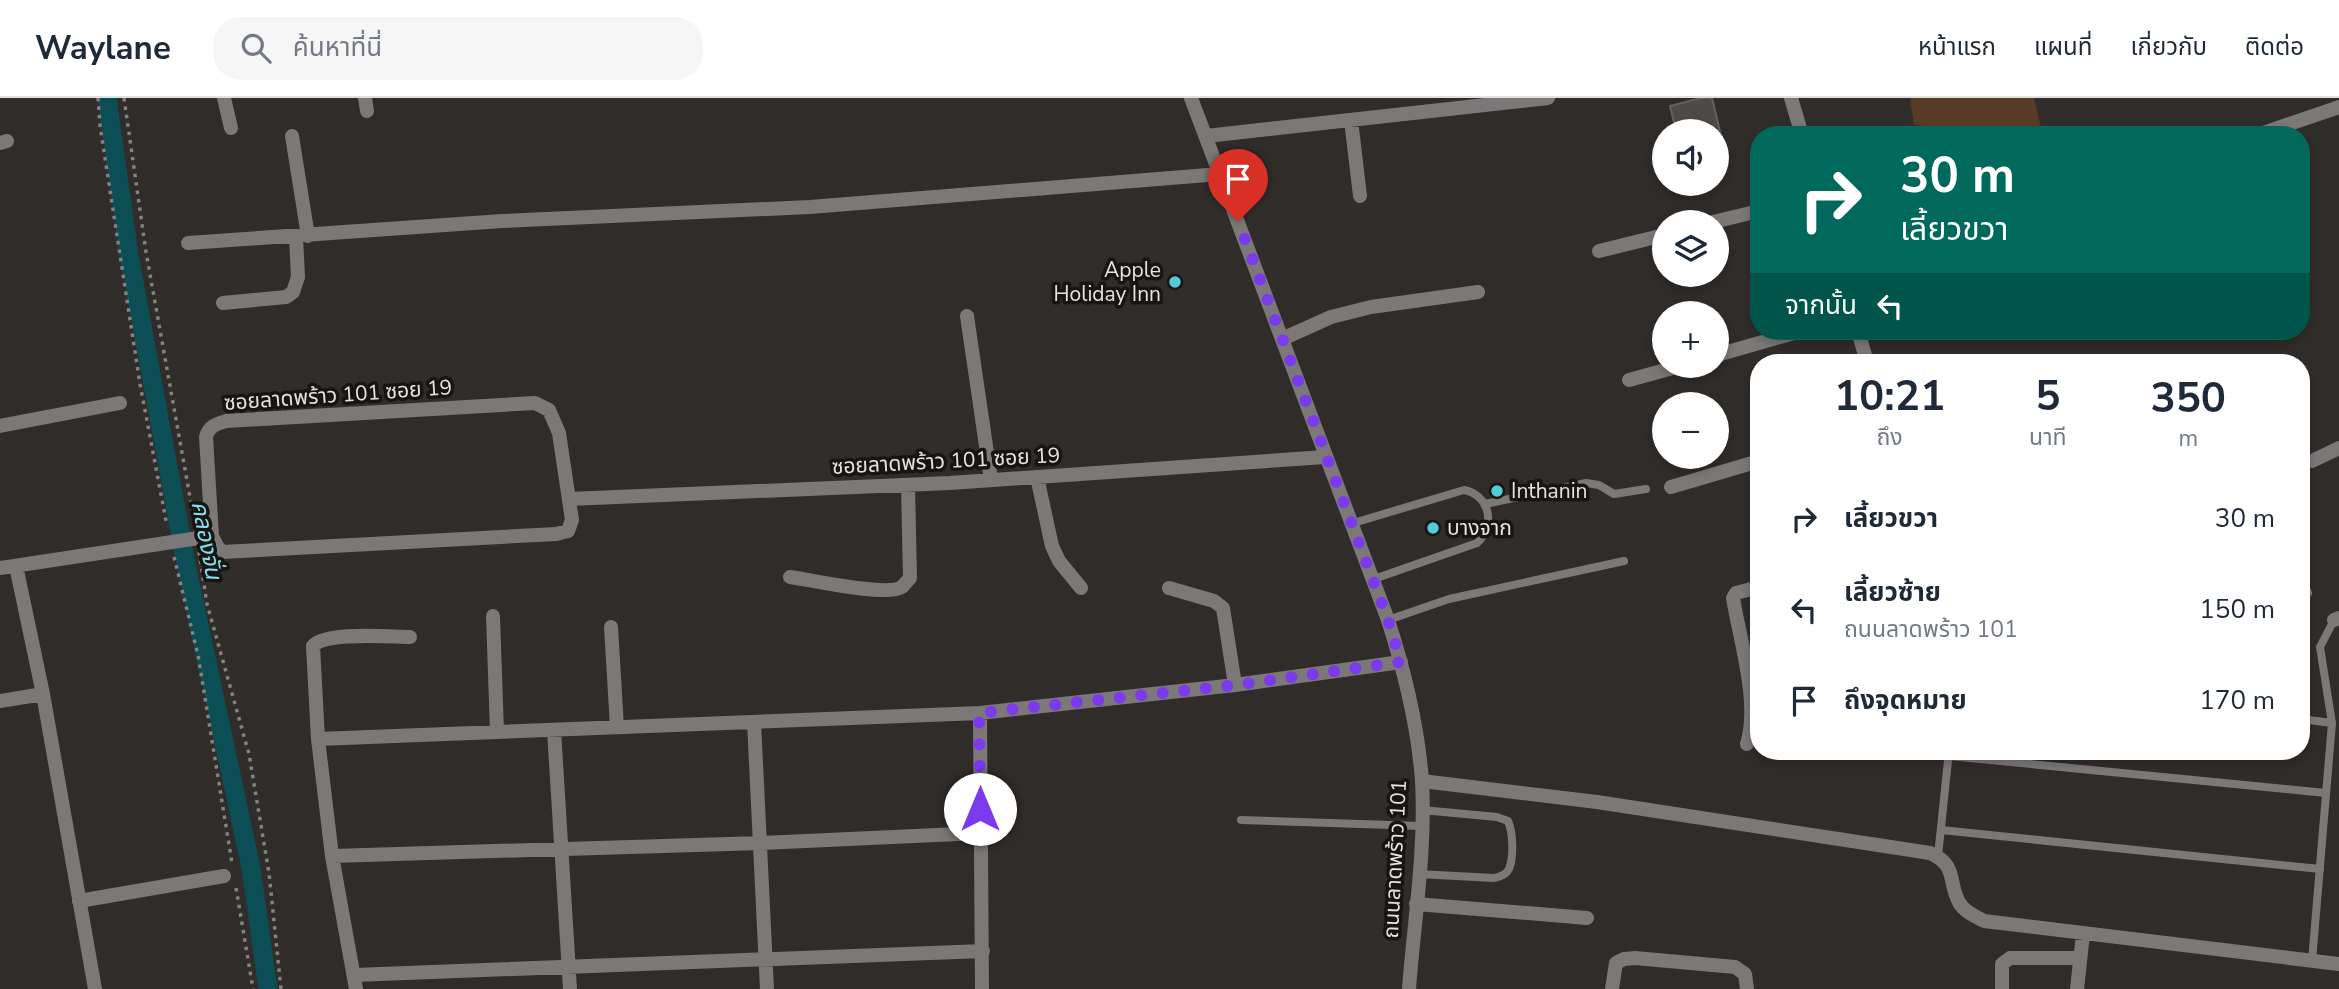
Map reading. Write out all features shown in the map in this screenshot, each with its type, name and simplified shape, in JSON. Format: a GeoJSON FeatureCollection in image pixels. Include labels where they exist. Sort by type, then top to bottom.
{"type":"FeatureCollection","features":[{"type":"Feature","properties":{"kind":"street"},"geometry":{"type":"LineString","coordinates":[[224,98],[231,128]]}},
{"type":"Feature","properties":{"kind":"street","name":"ถนนลาดพร้าว 101"},"geometry":{"type":"LineString","coordinates":[[1191,98],[1388,620],[1412,705],[1423,810],[1409,989]]}},
{"type":"Feature","properties":{"kind":"street"},"geometry":{"type":"LineString","coordinates":[[1206,136],[1548,98]]}},
{"type":"Feature","properties":{"kind":"street"},"geometry":{"type":"LineString","coordinates":[[1791,98],[1799,126]]}},
{"type":"Feature","properties":{"kind":"street"},"geometry":{"type":"LineString","coordinates":[[2283,126],[2339,107]]}},
{"type":"Feature","properties":{"kind":"street"},"geometry":{"type":"LineString","coordinates":[[1352,120],[1360,196]]}},
{"type":"Feature","properties":{"kind":"street"},"geometry":{"type":"LineString","coordinates":[[223,303],[286,297],[293,292],[298,277],[302,236],[292,136]]}},
{"type":"Feature","properties":{"kind":"street"},"geometry":{"type":"LineString","coordinates":[[188,243],[502,221],[810,207],[1220,174]]}},
{"type":"Feature","properties":{"kind":"street"},"geometry":{"type":"LineString","coordinates":[[1729,218],[1750,213]]}},
{"type":"Feature","properties":{"kind":"street"},"geometry":{"type":"LineString","coordinates":[[1599,251],[1652,238]]}},
{"type":"Feature","properties":{"kind":"street"},"geometry":{"type":"LineString","coordinates":[[1282,339],[1331,317],[1371,307],[1478,292]]}},
{"type":"Feature","properties":{"kind":"street"},"geometry":{"type":"LineString","coordinates":[[967,316],[991,480]]}},
{"type":"Feature","properties":{"kind":"street"},"geometry":{"type":"LineString","coordinates":[[1729,352],[1770,340]]}},
{"type":"Feature","properties":{"kind":"street"},"geometry":{"type":"LineString","coordinates":[[1629,380],[1652,374]]}},
{"type":"Feature","properties":{"kind":"street"},"geometry":{"type":"LineString","coordinates":[[0,426],[120,403]]}},
{"type":"Feature","properties":{"kind":"street","name":"ซอยลาดพร้าว 101 ซอย 19"},"geometry":{"type":"LineString","coordinates":[[535,403],[549,410],[559,433],[572,520],[568,531],[556,534],[222,552],[211,536],[206,437],[208,430],[214,425],[226,421],[535,403]]}},
{"type":"Feature","properties":{"kind":"street"},"geometry":{"type":"LineString","coordinates":[[2312,461],[2339,448]]}},
{"type":"Feature","properties":{"kind":"street","name":"ซอยลาดพร้าว 101 ซอย 19"},"geometry":{"type":"LineString","coordinates":[[569,499],[908,485],[1325,457]]}},
{"type":"Feature","properties":{"kind":"street"},"geometry":{"type":"LineString","coordinates":[[1671,487],[1750,464]]}},
{"type":"Feature","properties":{"kind":"street"},"geometry":{"type":"LineString","coordinates":[[1037,477],[1052,546],[1059,561],[1081,588]]}},
{"type":"Feature","properties":{"kind":"street"},"geometry":{"type":"LineString","coordinates":[[790,577],[888,591],[902,587],[910,578],[908,485]]}},
{"type":"Feature","properties":{"kind":"street"},"geometry":{"type":"LineString","coordinates":[[0,568],[211,536]]}},
{"type":"Feature","properties":{"kind":"street"},"geometry":{"type":"LineString","coordinates":[[16,566],[43,694],[95,989]]}},
{"type":"Feature","properties":{"kind":"street"},"geometry":{"type":"LineString","coordinates":[[1169,588],[1214,601],[1223,608],[1236,685]]}},
{"type":"Feature","properties":{"kind":"street"},"geometry":{"type":"LineString","coordinates":[[1750,589],[1736,593],[1733,597],[1750,691]]}},
{"type":"Feature","properties":{"kind":"street"},"geometry":{"type":"LineString","coordinates":[[493,617],[497,732]]}},
{"type":"Feature","properties":{"kind":"street"},"geometry":{"type":"LineString","coordinates":[[611,627],[617,727]]}},
{"type":"Feature","properties":{"kind":"street"},"geometry":{"type":"LineString","coordinates":[[410,637],[333,638],[318,641],[313,646],[318,738],[332,856],[355,982],[569,967],[983,951]]}},
{"type":"Feature","properties":{"kind":"street"},"geometry":{"type":"LineString","coordinates":[[318,738],[979,713],[1236,685],[1401,662]]}},
{"type":"Feature","properties":{"kind":"street"},"geometry":{"type":"LineString","coordinates":[[0,701],[43,694]]}},
{"type":"Feature","properties":{"kind":"street"},"geometry":{"type":"LineString","coordinates":[[979,713],[982,989]]}},
{"type":"Feature","properties":{"kind":"street"},"geometry":{"type":"LineString","coordinates":[[754,722],[767,989]]}},
{"type":"Feature","properties":{"kind":"street"},"geometry":{"type":"LineString","coordinates":[[554,730],[570,989]]}},
{"type":"Feature","properties":{"kind":"street"},"geometry":{"type":"LineString","coordinates":[[1422,781],[1597,802],[1930,853],[1938,856],[1950,867],[1959,903],[1968,913],[1984,921],[2339,964]]}},
{"type":"Feature","properties":{"kind":"street"},"geometry":{"type":"LineString","coordinates":[[332,856],[761,843],[981,833]]}},
{"type":"Feature","properties":{"kind":"street"},"geometry":{"type":"LineString","coordinates":[[79,901],[224,876]]}},
{"type":"Feature","properties":{"kind":"street"},"geometry":{"type":"LineString","coordinates":[[1416,904],[1587,918]]}},
{"type":"Feature","properties":{"kind":"street"},"geometry":{"type":"LineString","coordinates":[[2077,989],[2083,934]]}},
{"type":"Feature","properties":{"kind":"street"},"geometry":{"type":"LineString","coordinates":[[1612,989],[1616,963],[1635,958],[1735,967],[1745,974],[1747,989]]}},
{"type":"Feature","properties":{"kind":"street"},"geometry":{"type":"LineString","coordinates":[[2002,989],[2002,964],[2010,958],[2080,958]]}},
{"type":"Feature","properties":{"kind":"lane"},"geometry":{"type":"LineString","coordinates":[[1485,504],[1586,483],[1599,485],[1614,494],[1646,489]]}},
{"type":"Feature","properties":{"kind":"lane"},"geometry":{"type":"LineString","coordinates":[[1350,524],[1464,490],[1479,496],[1485,504],[1489,520],[1487,531],[1477,542],[1371,580]]}},
{"type":"Feature","properties":{"kind":"lane"},"geometry":{"type":"LineString","coordinates":[[1388,620],[1449,599],[1624,561]]}},
{"type":"Feature","properties":{"kind":"lane"},"geometry":{"type":"LineString","coordinates":[[2312,961],[2334,709],[2320,647],[2336,619]]}},
{"type":"Feature","properties":{"kind":"lane"},"geometry":{"type":"LineString","coordinates":[[2310,720],[2332,723]]}},
{"type":"Feature","properties":{"kind":"lane"},"geometry":{"type":"LineString","coordinates":[[1938,856],[1948,760]]}},
{"type":"Feature","properties":{"kind":"lane"},"geometry":{"type":"LineString","coordinates":[[2015,760],[2326,793]]}},
{"type":"Feature","properties":{"kind":"lane"},"geometry":{"type":"LineString","coordinates":[[1418,874],[1494,878],[1503,876],[1509,868],[1511,853],[1511,827],[1508,821],[1497,817],[1423,810]]}},
{"type":"Feature","properties":{"kind":"lane"},"geometry":{"type":"LineString","coordinates":[[1241,820],[1421,826]]}},
{"type":"Feature","properties":{"kind":"lane"},"geometry":{"type":"LineString","coordinates":[[1941,830],[2320,869]]}},
{"type":"Feature","properties":{"kind":"shaded area"},"geometry":{"type":"Polygon","coordinates":[[[1910,98],[2034,98],[2041,126],[1922,126],[1914,125],[1910,98]]]}},
{"type":"Feature","properties":{"kind":"building"},"geometry":{"type":"Polygon","coordinates":[[[1712,98],[1717,119],[1673,119],[1670,106],[1712,98]]]}},
{"type":"Feature","properties":{"kind":"waterway","name":"คลองจั่น"},"geometry":{"type":"LineString","coordinates":[[107,98],[129,255],[187,569],[251,868],[268,989]]}},
{"type":"Feature","properties":{"kind":"place","name":"Apple Holiday Inn"},"geometry":{"type":"Point","coordinates":[1175,282]}},
{"type":"Feature","properties":{"kind":"place","name":"Inthanin"},"geometry":{"type":"Point","coordinates":[1497,491]}},
{"type":"Feature","properties":{"kind":"place","name":"บางจาก"},"geometry":{"type":"Point","coordinates":[1433,528]}},
{"type":"Feature","properties":{"kind":"route"},"geometry":{"type":"LineString","coordinates":[[980,809],[979,713],[1236,685],[1401,662],[1388,620],[1238,221]]}}]}
